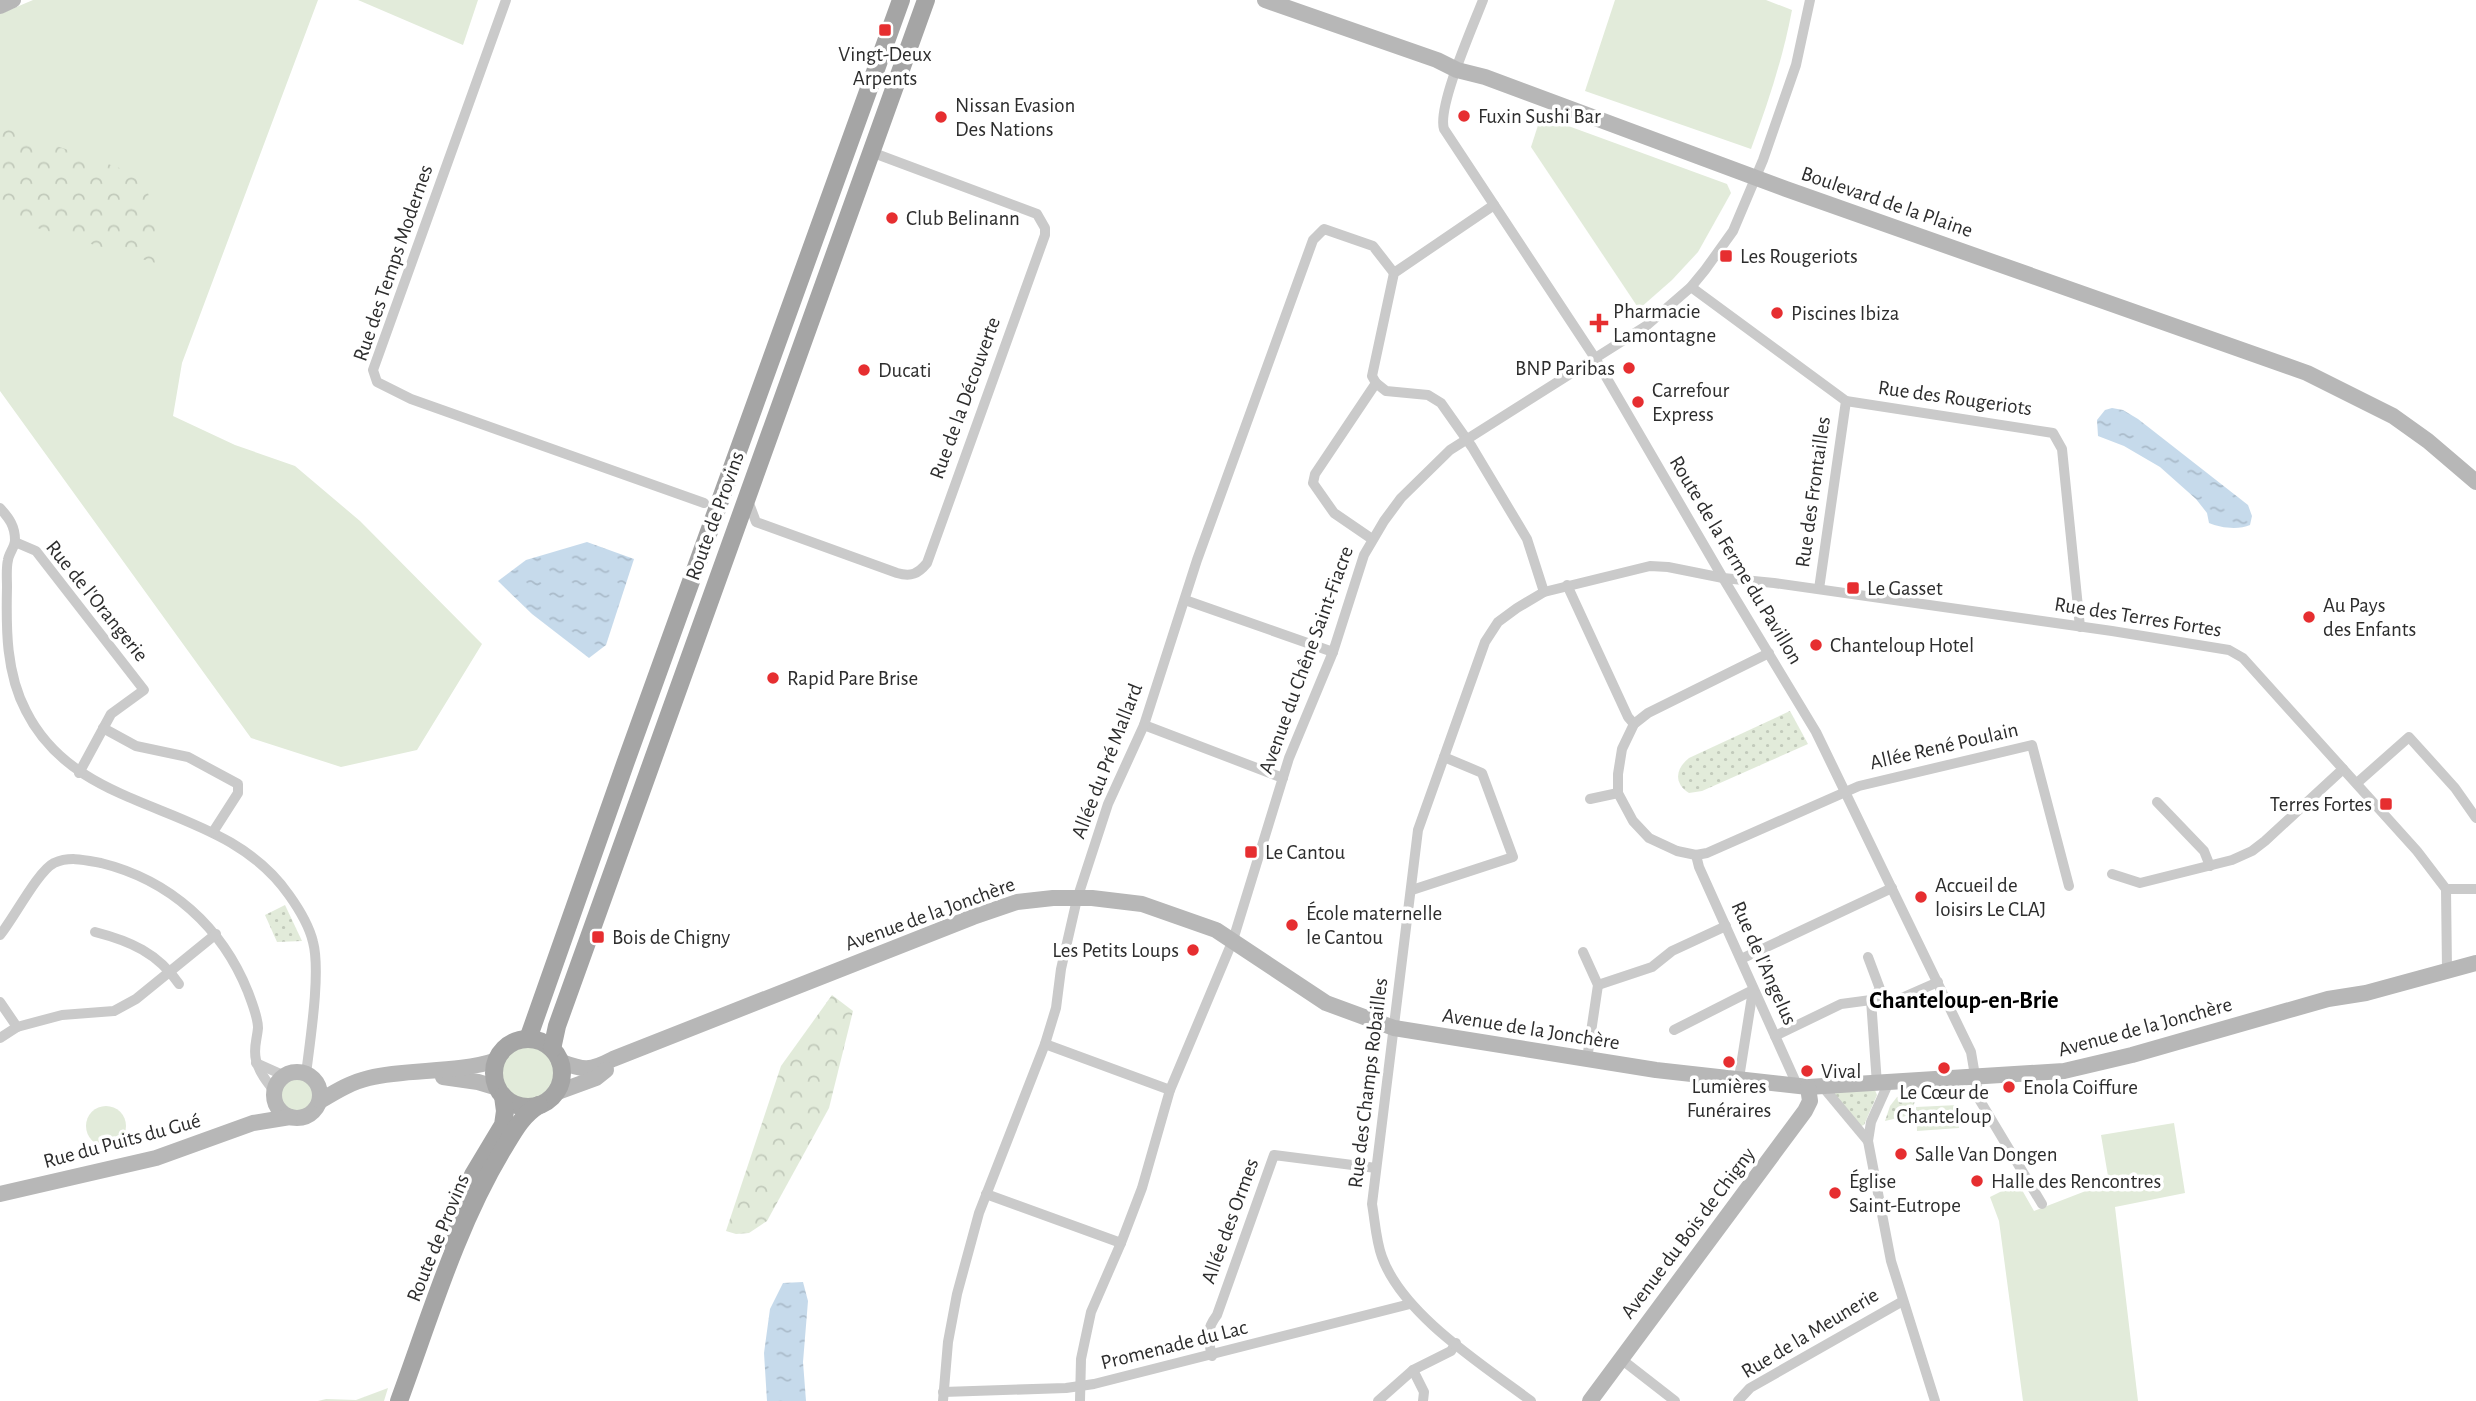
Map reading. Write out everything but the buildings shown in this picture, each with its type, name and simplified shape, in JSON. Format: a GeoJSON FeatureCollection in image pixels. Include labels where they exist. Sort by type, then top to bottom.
{"type":"FeatureCollection","features":[{"type":"Feature","properties":{"kind":"main road"},"geometry":{"type":"LineString","coordinates":[[0,6],[13,0]]}},
{"type":"Feature","properties":{"kind":"main road","name":"Route de Provins"},"geometry":{"type":"LineString","coordinates":[[528,1039],[901,0]]}},
{"type":"Feature","properties":{"kind":"main road","name":"Boulevard de la Plaine"},"geometry":{"type":"LineString","coordinates":[[1265,0],[2307,373],[2393,415],[2446,455],[2476,482]]}},
{"type":"Feature","properties":{"kind":"main road","name":"Route de Provins"},"geometry":{"type":"LineString","coordinates":[[556,1055],[558,1026],[924,3]]}},
{"type":"Feature","properties":{"kind":"main road","name":"Avenue de la Jonchère"},"geometry":{"type":"LineString","coordinates":[[556,1055],[585,1070],[972,917],[1017,902],[1053,898],[1142,904],[1216,930],[1326,1003],[1394,1028],[1706,1077],[1720,1076],[1810,1087],[2064,1071],[2132,1055],[2323,1000],[2366,993],[2476,963]]}},
{"type":"Feature","properties":{"kind":"main road"},"geometry":{"type":"LineString","coordinates":[[500,1092],[495,1079],[497,1060],[509,1045],[528,1039],[537,1040],[556,1055],[562,1071],[555,1093]]}},
{"type":"Feature","properties":{"kind":"main road"},"geometry":{"type":"LineString","coordinates":[[416,1072],[478,1082],[500,1092],[518,1105],[539,1105],[555,1093],[596,1078],[624,1055]]}},
{"type":"Feature","properties":{"kind":"main road"},"geometry":{"type":"LineString","coordinates":[[347,1085],[311,1078],[299,1072],[280,1080],[275,1096],[280,1111],[297,1119],[309,1116],[320,1101],[347,1085],[367,1078],[455,1070],[497,1060]]}},
{"type":"Feature","properties":{"kind":"main road"},"geometry":{"type":"LineString","coordinates":[[311,1078],[320,1095],[320,1101]]}},
{"type":"Feature","properties":{"kind":"main road","name":"Avenue du Bois de Chigny"},"geometry":{"type":"LineString","coordinates":[[1590,1401],[1805,1111],[1810,1101],[1810,1087]]}},
{"type":"Feature","properties":{"kind":"main road","name":"Route de Provins"},"geometry":{"type":"LineString","coordinates":[[397,1401],[454,1216],[473,1175],[503,1125],[505,1111],[500,1092]]}},
{"type":"Feature","properties":{"kind":"main road","name":"Rue du Puits du Gué"},"geometry":{"type":"LineString","coordinates":[[253,1123],[275,1096]]}},
{"type":"Feature","properties":{"kind":"main road","name":"Route de Provins"},"geometry":{"type":"LineString","coordinates":[[397,1401],[464,1224],[485,1179],[519,1122],[539,1105]]}},
{"type":"Feature","properties":{"kind":"main road","name":"Rue du Puits du Gué"},"geometry":{"type":"LineString","coordinates":[[0,1194],[156,1158],[253,1123],[290,1117]]}},
{"type":"Feature","properties":{"kind":"street","name":"Rue des Temps Modernes"},"geometry":{"type":"LineString","coordinates":[[506,0],[373,370],[377,382],[411,399],[704,503]]}},
{"type":"Feature","properties":{"kind":"street","name":"Route de la Ferme du Pavillon"},"geometry":{"type":"LineString","coordinates":[[1483,0],[1450,87],[1442,122],[1444,129],[1595,358],[1816,732],[1971,1052],[1979,1099],[2042,1203]]}},
{"type":"Feature","properties":{"kind":"street","name":"Avenue du Chêne Saint-Fiacre"},"geometry":{"type":"LineString","coordinates":[[1080,1401],[1081,1359],[1091,1312],[1142,1188],[1170,1090],[1233,940],[1289,758],[1334,652],[1361,560],[1372,539],[1401,498],[1424,473],[1465,440],[1646,326],[1691,287],[1733,231],[1757,177],[1796,65],[1810,0]]}},
{"type":"Feature","properties":{"kind":"street","name":"Rue de la Découverte"},"geometry":{"type":"LineString","coordinates":[[755,522],[897,573],[910,576],[922,569],[927,563],[1045,235],[1042,219],[1030,210],[871,152]]}},
{"type":"Feature","properties":{"kind":"street"},"geometry":{"type":"LineString","coordinates":[[1494,205],[1394,273],[1372,376],[1386,391],[1428,395],[1441,403],[1527,539],[1544,592]]}},
{"type":"Feature","properties":{"kind":"street","name":"Allée du Pré Mallard"},"geometry":{"type":"LineString","coordinates":[[943,1396],[957,1294],[986,1194],[1045,1044],[1056,1008],[1061,969],[1077,899],[1108,804],[1143,725],[1197,559],[1313,240],[1324,229],[1373,246],[1394,273]]}},
{"type":"Feature","properties":{"kind":"street","name":"Rue des Rougeriots"},"geometry":{"type":"LineString","coordinates":[[1691,287],[1846,401],[2050,431],[2056,435],[2062,449],[2080,627]]}},
{"type":"Feature","properties":{"kind":"street"},"geometry":{"type":"LineString","coordinates":[[1372,539],[1334,513],[1313,483],[1315,474],[1376,383]]}},
{"type":"Feature","properties":{"kind":"street","name":"Rue des Frontailles"},"geometry":{"type":"LineString","coordinates":[[1819,589],[1846,401]]}},
{"type":"Feature","properties":{"kind":"street"},"geometry":{"type":"LineString","coordinates":[[712,528],[704,503],[726,488]]}},
{"type":"Feature","properties":{"kind":"street"},"geometry":{"type":"LineString","coordinates":[[732,535],[755,522],[746,496]]}},
{"type":"Feature","properties":{"kind":"street","name":"Rue de l'Orangerie"},"geometry":{"type":"LineString","coordinates":[[0,508],[12,522],[15,542],[7,561],[3,594],[10,666],[26,711],[46,742],[79,773],[113,791],[213,832],[242,847],[279,881],[300,912],[314,943],[316,967],[311,1078]]}},
{"type":"Feature","properties":{"kind":"street","name":"Rue de l'Orangerie"},"geometry":{"type":"LineString","coordinates":[[15,542],[36,551],[152,700]]}},
{"type":"Feature","properties":{"kind":"street","name":"Rue des Champs Robailles"},"geometry":{"type":"LineString","coordinates":[[1531,1401],[1455,1343],[1410,1304],[1382,1257],[1372,1204],[1418,830],[1485,642],[1498,622],[1544,592],[1650,566],[1723,578]]}},
{"type":"Feature","properties":{"kind":"street","name":"Rue des Terres Fortes"},"geometry":{"type":"LineString","coordinates":[[1723,578],[1819,589],[2229,650],[2243,658],[2357,783],[2417,851],[2446,889]]}},
{"type":"Feature","properties":{"kind":"street"},"geometry":{"type":"LineString","coordinates":[[1567,586],[1628,717],[1634,724]]}},
{"type":"Feature","properties":{"kind":"street"},"geometry":{"type":"LineString","coordinates":[[1185,600],[1334,652]]}},
{"type":"Feature","properties":{"kind":"street"},"geometry":{"type":"LineString","coordinates":[[1769,653],[1659,706],[1634,724],[1622,749],[1618,774],[1618,793],[1633,821],[1649,838],[1677,851],[1696,855],[1717,850],[1846,792]]}},
{"type":"Feature","properties":{"kind":"street","name":"Rue de l'Orangerie"},"geometry":{"type":"LineString","coordinates":[[79,773],[111,714],[144,690]]}},
{"type":"Feature","properties":{"kind":"street"},"geometry":{"type":"LineString","coordinates":[[1143,725],[1283,778]]}},
{"type":"Feature","properties":{"kind":"street"},"geometry":{"type":"LineString","coordinates":[[103,729],[136,746],[188,757],[238,783],[237,793],[213,832]]}},
{"type":"Feature","properties":{"kind":"street"},"geometry":{"type":"LineString","coordinates":[[2357,783],[2409,737],[2455,788],[2476,818]]}},
{"type":"Feature","properties":{"kind":"street","name":"Allée René Poulain"},"geometry":{"type":"LineString","coordinates":[[1846,792],[1859,786],[2032,745],[2068,886]]}},
{"type":"Feature","properties":{"kind":"street"},"geometry":{"type":"LineString","coordinates":[[1412,890],[1513,857],[1482,773],[1444,757]]}},
{"type":"Feature","properties":{"kind":"street"},"geometry":{"type":"LineString","coordinates":[[2112,874],[2140,883],[2232,860],[2252,851],[2343,769]]}},
{"type":"Feature","properties":{"kind":"street"},"geometry":{"type":"LineString","coordinates":[[1590,799],[1618,793]]}},
{"type":"Feature","properties":{"kind":"street"},"geometry":{"type":"LineString","coordinates":[[2157,802],[2204,851],[2210,866]]}},
{"type":"Feature","properties":{"kind":"street","name":"Rue de l'Angelus"},"geometry":{"type":"LineString","coordinates":[[1696,855],[1775,1036],[1810,1087],[1868,1141]]}},
{"type":"Feature","properties":{"kind":"street"},"geometry":{"type":"LineString","coordinates":[[0,935],[16,915],[41,872],[54,863],[82,859],[137,874],[160,886],[194,912],[216,934],[234,962],[254,1007],[258,1023],[254,1044],[256,1063],[275,1096]]}},
{"type":"Feature","properties":{"kind":"street"},"geometry":{"type":"LineString","coordinates":[[1741,960],[1892,888]]}},
{"type":"Feature","properties":{"kind":"street"},"geometry":{"type":"LineString","coordinates":[[2447,970],[2446,889],[2476,889]]}},
{"type":"Feature","properties":{"kind":"street"},"geometry":{"type":"LineString","coordinates":[[1598,985],[1652,967],[1672,951],[1726,926]]}},
{"type":"Feature","properties":{"kind":"street"},"geometry":{"type":"LineString","coordinates":[[94,932],[123,939],[152,954],[179,984]]}},
{"type":"Feature","properties":{"kind":"street"},"geometry":{"type":"LineString","coordinates":[[0,1038],[18,1027],[62,1015],[114,1011],[136,999],[216,934]]}},
{"type":"Feature","properties":{"kind":"street"},"geometry":{"type":"LineString","coordinates":[[1583,952],[1598,985],[1587,1059]]}},
{"type":"Feature","properties":{"kind":"street"},"geometry":{"type":"LineString","coordinates":[[1868,957],[1880,989],[1871,1000],[1882,1084],[1868,1141],[1891,1261],[1935,1401]]}},
{"type":"Feature","properties":{"kind":"street"},"geometry":{"type":"LineString","coordinates":[[1775,1036],[1841,1004],[1897,1000],[1938,982]]}},
{"type":"Feature","properties":{"kind":"street"},"geometry":{"type":"LineString","coordinates":[[1674,1030],[1753,990]]}},
{"type":"Feature","properties":{"kind":"street"},"geometry":{"type":"LineString","coordinates":[[1739,1078],[1753,990]]}},
{"type":"Feature","properties":{"kind":"street"},"geometry":{"type":"LineString","coordinates":[[0,1002],[18,1027]]}},
{"type":"Feature","properties":{"kind":"street"},"geometry":{"type":"LineString","coordinates":[[1045,1044],[1170,1090]]}},
{"type":"Feature","properties":{"kind":"street"},"geometry":{"type":"LineString","coordinates":[[256,1063],[285,1076]]}},
{"type":"Feature","properties":{"kind":"street","name":"Allée des Ormes"},"geometry":{"type":"LineString","coordinates":[[1212,1356],[1208,1337],[1209,1325],[1217,1315],[1274,1156],[1376,1168]]}},
{"type":"Feature","properties":{"kind":"street"},"geometry":{"type":"LineString","coordinates":[[986,1194],[1121,1243]]}},
{"type":"Feature","properties":{"kind":"street","name":"Rue de la Meunerie"},"geometry":{"type":"LineString","coordinates":[[1738,1401],[1751,1388],[1903,1301]]}},
{"type":"Feature","properties":{"kind":"street","name":"Promenade du Lac"},"geometry":{"type":"LineString","coordinates":[[943,1396],[1079,1387],[1212,1356],[1410,1304]]}},
{"type":"Feature","properties":{"kind":"street"},"geometry":{"type":"LineString","coordinates":[[1378,1401],[1413,1370],[1451,1351],[1455,1343]]}},
{"type":"Feature","properties":{"kind":"street"},"geometry":{"type":"LineString","coordinates":[[1620,1359],[1675,1401]]}},
{"type":"Feature","properties":{"kind":"street"},"geometry":{"type":"LineString","coordinates":[[1413,1370],[1424,1392],[1423,1401]]}},
{"type":"Feature","properties":{"kind":"green space"},"geometry":{"type":"Polygon","coordinates":[[[33,0],[318,0],[182,363],[173,416],[235,445],[295,466],[360,521],[482,644],[417,750],[341,767],[251,738],[0,391],[0,14],[33,0]]]}},
{"type":"Feature","properties":{"kind":"green space"},"geometry":{"type":"Polygon","coordinates":[[[358,0],[478,0],[463,45],[358,0]]]}},
{"type":"Feature","properties":{"kind":"green space"},"geometry":{"type":"Polygon","coordinates":[[[1615,0],[1766,0],[1792,10],[1774,80],[1751,149],[1585,91],[1615,0]]]}},
{"type":"Feature","properties":{"kind":"green space"},"geometry":{"type":"Polygon","coordinates":[[[1541,116],[1727,184],[1731,193],[1698,252],[1639,309],[1531,147],[1541,116]]]}},
{"type":"Feature","properties":{"kind":"green space"},"geometry":{"type":"Polygon","coordinates":[[[0,126],[145,177],[162,265],[0,217],[0,126]]]}},
{"type":"Feature","properties":{"kind":"green space"},"geometry":{"type":"Polygon","coordinates":[[[1790,711],[1808,744],[1702,791],[1689,793],[1680,785],[1679,771],[1689,758],[1790,711]]]}},
{"type":"Feature","properties":{"kind":"green space"},"geometry":{"type":"Polygon","coordinates":[[[285,905],[302,941],[277,942],[265,915],[285,905]]]}},
{"type":"Feature","properties":{"kind":"green space"},"geometry":{"type":"Polygon","coordinates":[[[832,995],[853,1011],[829,1108],[767,1221],[749,1233],[736,1234],[726,1231],[781,1066],[832,995]]]}},
{"type":"Feature","properties":{"kind":"green space"},"geometry":{"type":"Polygon","coordinates":[[[528,1046],[539,1048],[548,1054],[554,1063],[554,1085],[548,1094],[539,1100],[528,1102],[517,1100],[508,1094],[502,1085],[500,1074],[502,1063],[508,1054],[517,1048],[528,1046]]]}},
{"type":"Feature","properties":{"kind":"green space"},"geometry":{"type":"Polygon","coordinates":[[[298,1079],[310,1084],[315,1096],[310,1108],[298,1113],[286,1108],[281,1096],[286,1084],[298,1079]]]}},
{"type":"Feature","properties":{"kind":"green space"},"geometry":{"type":"Polygon","coordinates":[[[1875,1090],[1877,1095],[1864,1125],[1861,1126],[1832,1092],[1875,1090]]]}},
{"type":"Feature","properties":{"kind":"green space"},"geometry":{"type":"Polygon","coordinates":[[[1918,1093],[1910,1115],[1885,1121],[1890,1106],[1897,1097],[1918,1093]]]}},
{"type":"Feature","properties":{"kind":"green space"},"geometry":{"type":"Polygon","coordinates":[[[1958,1105],[1959,1128],[1917,1131],[1916,1107],[1958,1105]]]}},
{"type":"Feature","properties":{"kind":"green space"},"geometry":{"type":"Polygon","coordinates":[[[106,1106],[114,1107],[120,1112],[125,1118],[125,1134],[120,1140],[114,1145],[106,1146],[98,1145],[92,1140],[87,1134],[86,1126],[87,1118],[92,1112],[98,1107],[106,1106]]]}},
{"type":"Feature","properties":{"kind":"green space"},"geometry":{"type":"Polygon","coordinates":[[[2174,1123],[2185,1193],[2115,1207],[2138,1401],[2023,1401],[1999,1221],[1990,1197],[2018,1183],[2034,1211],[2109,1182],[2101,1135],[2174,1123]]]}},
{"type":"Feature","properties":{"kind":"green space"},"geometry":{"type":"Polygon","coordinates":[[[388,1388],[384,1401],[318,1401],[356,1400],[388,1388]]]}},
{"type":"Feature","properties":{"kind":"water"},"geometry":{"type":"Polygon","coordinates":[[[2105,410],[2123,410],[2138,419],[2248,505],[2252,516],[2250,525],[2230,528],[2209,523],[2207,513],[2196,499],[2160,467],[2124,446],[2098,436],[2097,420],[2105,410]]]}},
{"type":"Feature","properties":{"kind":"water"},"geometry":{"type":"Polygon","coordinates":[[[587,542],[634,559],[606,645],[589,658],[532,614],[498,581],[526,560],[587,542]]]}},
{"type":"Feature","properties":{"kind":"water"},"geometry":{"type":"Polygon","coordinates":[[[803,1282],[808,1301],[803,1362],[806,1401],[767,1401],[764,1353],[770,1309],[783,1283],[803,1282]]]}},
{"type":"Feature","properties":{"kind":"place","name":"Vingt-Deux Arpents"},"geometry":{"type":"Point","coordinates":[885,30]}},
{"type":"Feature","properties":{"kind":"place","name":"Fuxin Sushi Bar"},"geometry":{"type":"Point","coordinates":[1464,116]}},
{"type":"Feature","properties":{"kind":"place","name":"Nissan Evasion Des Nations"},"geometry":{"type":"Point","coordinates":[941,117]}},
{"type":"Feature","properties":{"kind":"place","name":"Club Belinann"},"geometry":{"type":"Point","coordinates":[892,218]}},
{"type":"Feature","properties":{"kind":"place","name":"Les Rougeriots"},"geometry":{"type":"Point","coordinates":[1726,256]}},
{"type":"Feature","properties":{"kind":"place","name":"Piscines Ibiza"},"geometry":{"type":"Point","coordinates":[1777,313]}},
{"type":"Feature","properties":{"kind":"place","name":"Pharmacie Lamontagne"},"geometry":{"type":"Point","coordinates":[1599,323]}},
{"type":"Feature","properties":{"kind":"place","name":"BNP Paribas"},"geometry":{"type":"Point","coordinates":[1629,368]}},
{"type":"Feature","properties":{"kind":"place","name":"Ducati"},"geometry":{"type":"Point","coordinates":[864,370]}},
{"type":"Feature","properties":{"kind":"place","name":"Carrefour Express"},"geometry":{"type":"Point","coordinates":[1638,402]}},
{"type":"Feature","properties":{"kind":"place","name":"Le Gasset"},"geometry":{"type":"Point","coordinates":[1853,588]}},
{"type":"Feature","properties":{"kind":"place","name":"Au Pays des Enfants"},"geometry":{"type":"Point","coordinates":[2309,617]}},
{"type":"Feature","properties":{"kind":"place","name":"Chanteloup Hotel"},"geometry":{"type":"Point","coordinates":[1816,645]}},
{"type":"Feature","properties":{"kind":"place","name":"Rapid Pare Brise"},"geometry":{"type":"Point","coordinates":[773,678]}},
{"type":"Feature","properties":{"kind":"place","name":"Terres Fortes"},"geometry":{"type":"Point","coordinates":[2386,804]}},
{"type":"Feature","properties":{"kind":"place","name":"Le Cantou"},"geometry":{"type":"Point","coordinates":[1251,852]}},
{"type":"Feature","properties":{"kind":"place","name":"Accueil de loisirs Le CLAJ"},"geometry":{"type":"Point","coordinates":[1921,897]}},
{"type":"Feature","properties":{"kind":"place","name":"École maternelle le Cantou"},"geometry":{"type":"Point","coordinates":[1292,925]}},
{"type":"Feature","properties":{"kind":"place","name":"Bois de Chigny"},"geometry":{"type":"Point","coordinates":[598,937]}},
{"type":"Feature","properties":{"kind":"place","name":"Les Petits Loups"},"geometry":{"type":"Point","coordinates":[1193,950]}},
{"type":"Feature","properties":{"kind":"place","name":"Lumières Funéraires"},"geometry":{"type":"Point","coordinates":[1729,1062]}},
{"type":"Feature","properties":{"kind":"place","name":"Le Cœur de Chanteloup"},"geometry":{"type":"Point","coordinates":[1944,1068]}},
{"type":"Feature","properties":{"kind":"place","name":"Vival"},"geometry":{"type":"Point","coordinates":[1807,1071]}},
{"type":"Feature","properties":{"kind":"place","name":"Enola Coiffure"},"geometry":{"type":"Point","coordinates":[2009,1087]}},
{"type":"Feature","properties":{"kind":"place","name":"Salle Van Dongen"},"geometry":{"type":"Point","coordinates":[1901,1154]}},
{"type":"Feature","properties":{"kind":"place","name":"Halle des Rencontres"},"geometry":{"type":"Point","coordinates":[1977,1181]}},
{"type":"Feature","properties":{"kind":"place","name":"Église Saint-Eutrope"},"geometry":{"type":"Point","coordinates":[1835,1193]}},
{"type":"Feature","properties":{"kind":"district","name":"Chanteloup-en-Brie"},"geometry":{"type":"Point","coordinates":[1964,1001]}}]}
